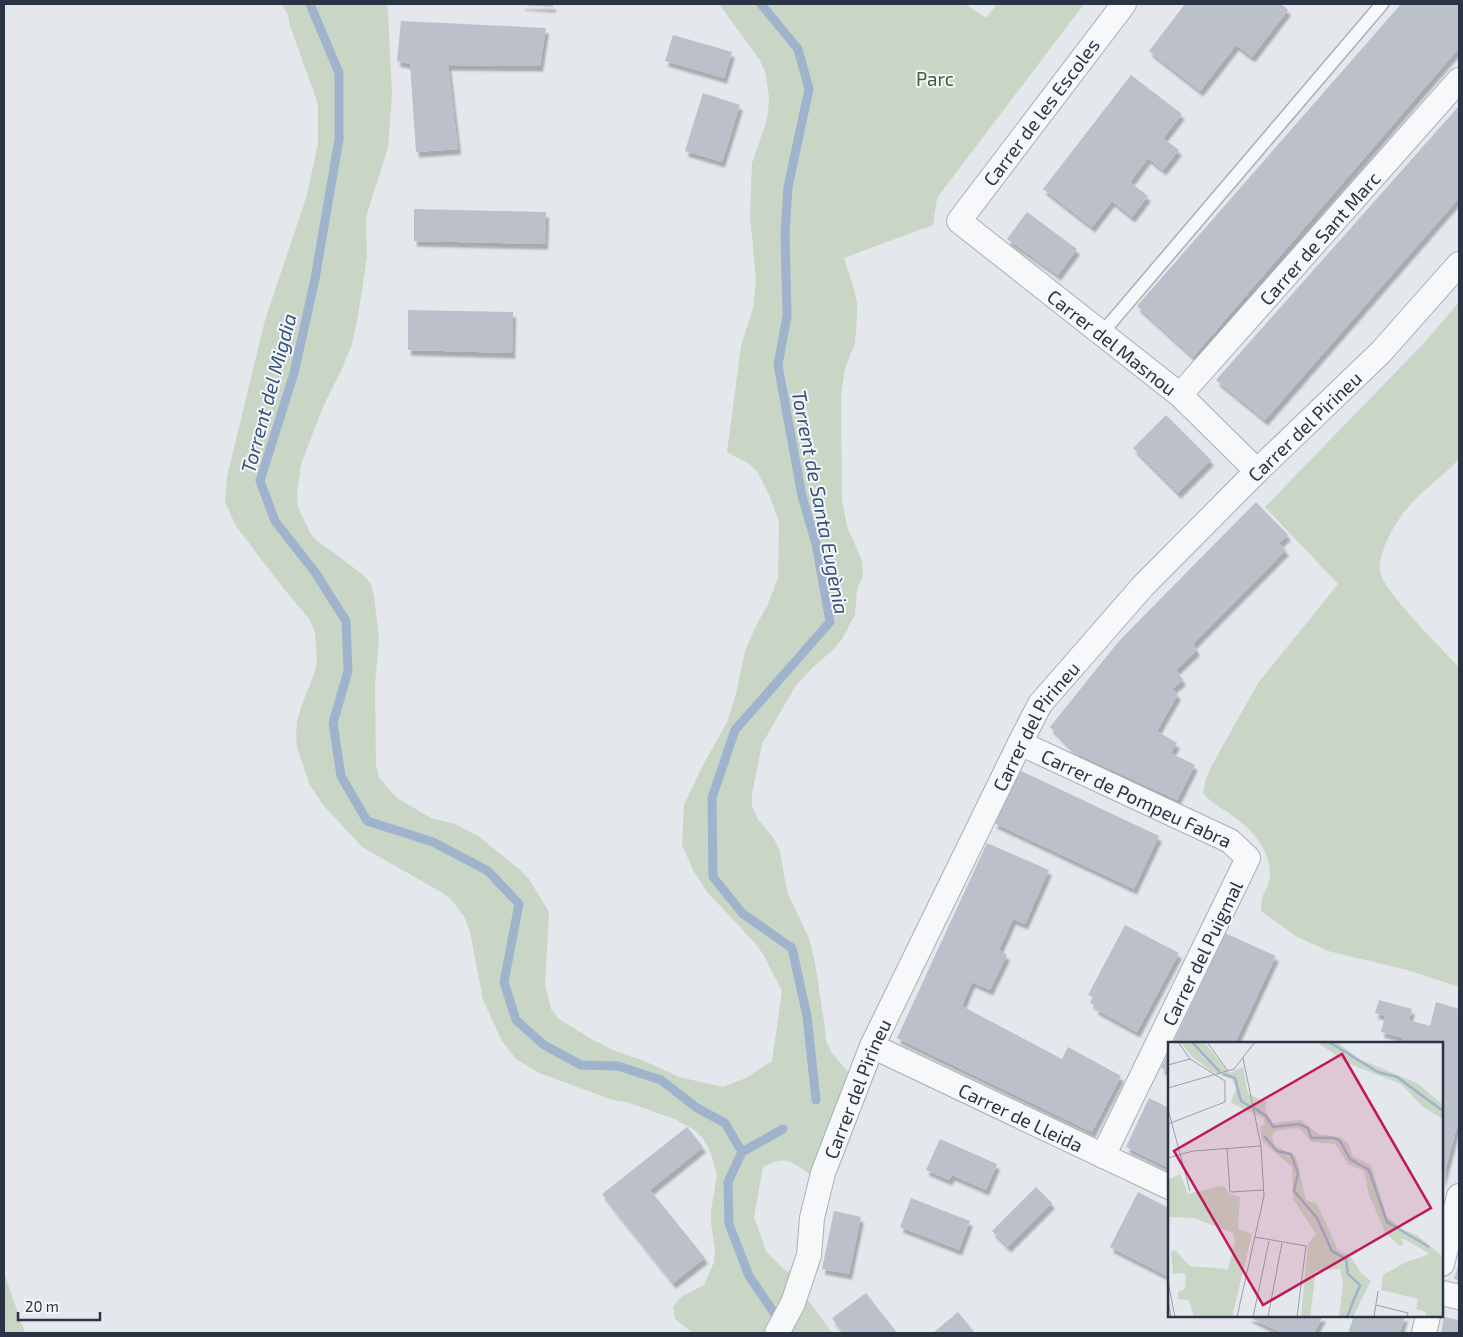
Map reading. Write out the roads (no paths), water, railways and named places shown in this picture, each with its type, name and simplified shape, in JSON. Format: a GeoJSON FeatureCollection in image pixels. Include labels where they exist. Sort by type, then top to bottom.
{"type":"FeatureCollection","features":[{"type":"Feature","properties":{"kind":"street","name":"Carrer de les Escoles"},"geometry":{"type":"LineString","coordinates":[[959,221],[1124,4]]}},
{"type":"Feature","properties":{"kind":"street","name":"Carrer de Sant Marc"},"geometry":{"type":"LineString","coordinates":[[1180,395],[1459,80]]}},
{"type":"Feature","properties":{"kind":"street","name":"Carrer del Masnou"},"geometry":{"type":"LineString","coordinates":[[959,221],[1180,395],[1257,471]]}},
{"type":"Feature","properties":{"kind":"street","name":"Carrer del Pirineu"},"geometry":{"type":"LineString","coordinates":[[777,1333],[793,1303],[809,1255],[812,1218],[824,1173],[872,1046],[1040,704],[1143,586],[1257,471],[1381,352],[1459,264]]}},
{"type":"Feature","properties":{"kind":"street","name":"Carrer de Pompeu Fabra"},"geometry":{"type":"LineString","coordinates":[[1020,743],[1230,841],[1248,858]]}},
{"type":"Feature","properties":{"kind":"street","name":"Carrer del Puigmal"},"geometry":{"type":"LineString","coordinates":[[1103,1156],[1248,858]]}},
{"type":"Feature","properties":{"kind":"street","name":"Carrer de Lleida"},"geometry":{"type":"LineString","coordinates":[[872,1046],[1168,1187]]}},
{"type":"Feature","properties":{"kind":"street"},"geometry":{"type":"LineString","coordinates":[[1443,1260],[1459,1196]]}},
{"type":"Feature","properties":{"kind":"street"},"geometry":{"type":"LineString","coordinates":[[1443,1293],[1459,1297]]}},
{"type":"Feature","properties":{"kind":"street"},"geometry":{"type":"LineString","coordinates":[[1424,1333],[1428,1317]]}},
{"type":"Feature","properties":{"kind":"lane"},"geometry":{"type":"LineString","coordinates":[[1102,333],[1382,4]]}},
{"type":"Feature","properties":{"kind":"waterway","name":"Torrent del Migdia"},"geometry":{"type":"LineString","coordinates":[[310,4],[339,73],[339,139],[315,279],[294,373],[260,481],[275,521],[315,572],[346,621],[348,671],[333,723],[341,776],[367,821],[433,842],[488,871],[519,904],[504,982],[516,1020],[544,1045],[581,1065],[618,1066],[661,1080],[697,1108],[725,1123],[742,1152],[728,1182],[729,1224],[749,1276],[781,1323]]}},
{"type":"Feature","properties":{"kind":"waterway","name":"Torrent de Santa Eugènia"},"geometry":{"type":"LineString","coordinates":[[761,4],[798,49],[809,89],[788,187],[785,234],[787,316],[778,365],[802,496],[816,544],[830,622],[735,730],[712,798],[713,877],[743,914],[792,948],[807,1016],[816,1100]]}},
{"type":"Feature","properties":{"kind":"waterway","name":"Torrent de Santa Eugènia"},"geometry":{"type":"LineString","coordinates":[[742,1152],[783,1129]]}},
{"type":"Feature","properties":{"kind":"park label","name":"Parc"},"geometry":{"type":"Point","coordinates":[935,78]}}]}
